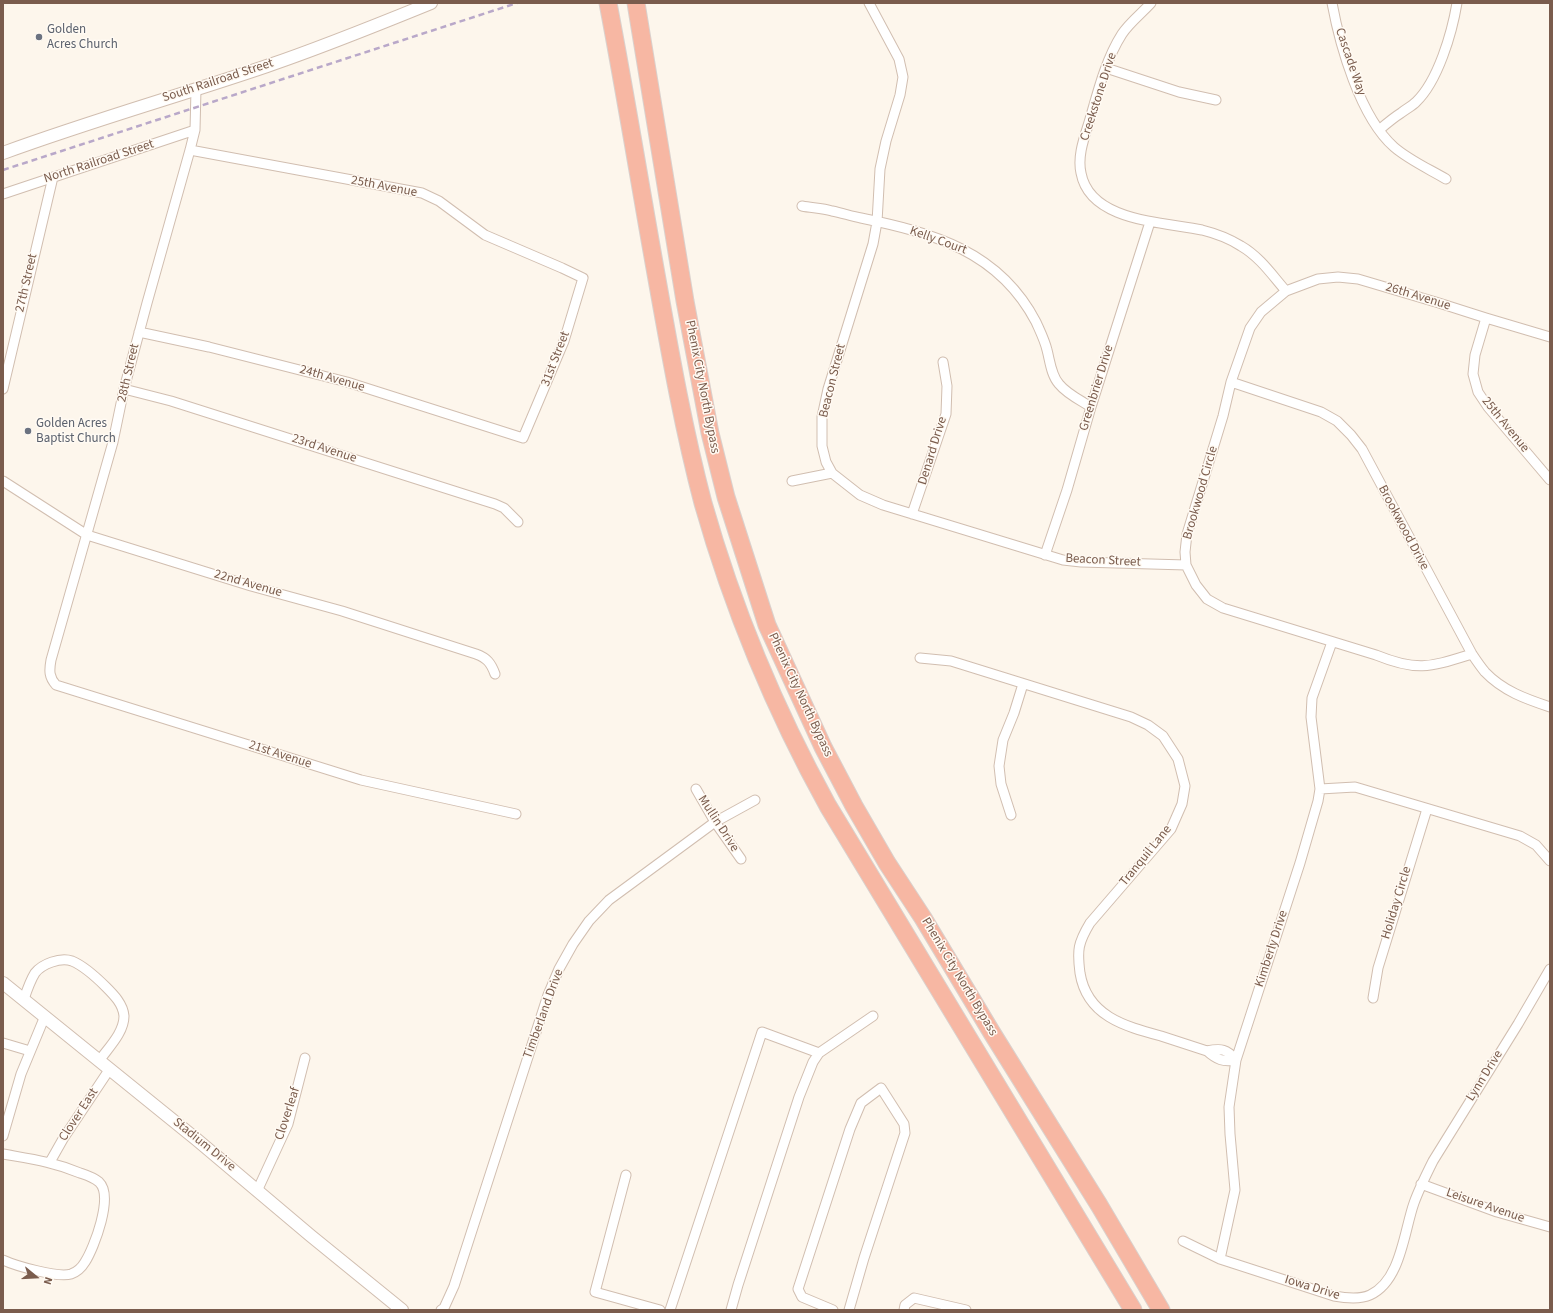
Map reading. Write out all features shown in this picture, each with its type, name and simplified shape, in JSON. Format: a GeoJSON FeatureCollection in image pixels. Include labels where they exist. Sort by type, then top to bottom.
{"type":"FeatureCollection","features":[{"type":"Feature","properties":{"kind":"highway","name":"Phenix City North Bypass"},"geometry":{"type":"LineString","coordinates":[[608,3],[682,414],[704,504],[722,564],[748,638],[785,724],[828,806],[948,1007],[1133,1310]]}},
{"type":"Feature","properties":{"kind":"highway","name":"Phenix City North Bypass"},"geometry":{"type":"LineString","coordinates":[[636,3],[685,301],[710,433],[726,497],[767,625],[822,747],[854,806],[992,1033],[1076,1166],[1161,1310]]}},
{"type":"Feature","properties":{"kind":"street","name":"South Railroad Street"},"geometry":{"type":"LineString","coordinates":[[3,153],[268,66],[357,33],[431,3]]}},
{"type":"Feature","properties":{"kind":"street","name":"Beacon Street"},"geometry":{"type":"LineString","coordinates":[[869,3],[897,54],[903,77],[900,95],[890,127],[880,169],[877,222],[873,244],[828,389],[822,417],[822,446],[826,462],[832,473],[860,495],[883,505],[1064,560],[1082,562],[1186,565]]}},
{"type":"Feature","properties":{"kind":"street","name":"Creekstone Drive"},"geometry":{"type":"LineString","coordinates":[[1150,222],[1120,214],[1096,199],[1088,190],[1081,172],[1081,152],[1106,68],[1123,33],[1151,3]]}},
{"type":"Feature","properties":{"kind":"street","name":"Cascade Way"},"geometry":{"type":"LineString","coordinates":[[1332,3],[1335,20],[1354,83],[1379,130],[1393,146],[1446,179]]}},
{"type":"Feature","properties":{"kind":"street"},"geometry":{"type":"LineString","coordinates":[[1379,130],[1415,103],[1428,88],[1437,72],[1455,18],[1457,3]]}},
{"type":"Feature","properties":{"kind":"street"},"geometry":{"type":"LineString","coordinates":[[1106,68],[1179,92],[1216,100]]}},
{"type":"Feature","properties":{"kind":"street","name":"28th Street"},"geometry":{"type":"LineString","coordinates":[[50,678],[49,669],[51,660],[87,535],[114,435],[139,332],[195,130],[196,89]]}},
{"type":"Feature","properties":{"kind":"street","name":"North Railroad Street"},"geometry":{"type":"LineString","coordinates":[[3,194],[195,130]]}},
{"type":"Feature","properties":{"kind":"street","name":"25th Avenue"},"geometry":{"type":"LineString","coordinates":[[190,150],[422,193],[439,201],[485,235],[583,278]]}},
{"type":"Feature","properties":{"kind":"street","name":"27th Street"},"geometry":{"type":"LineString","coordinates":[[3,389],[53,177]]}},
{"type":"Feature","properties":{"kind":"street","name":"Kelly Court"},"geometry":{"type":"LineString","coordinates":[[802,206],[831,210],[928,235],[955,245],[980,259],[1003,277],[1021,298],[1036,322],[1047,348],[1050,367],[1058,384],[1072,396],[1091,407]]}},
{"type":"Feature","properties":{"kind":"street"},"geometry":{"type":"LineString","coordinates":[[1150,222],[1203,230],[1241,246],[1253,254],[1266,267],[1286,291]]}},
{"type":"Feature","properties":{"kind":"street","name":"Greenbrier Drive"},"geometry":{"type":"LineString","coordinates":[[1045,555],[1067,490],[1091,407],[1150,222]]}},
{"type":"Feature","properties":{"kind":"street","name":"26th Avenue"},"geometry":{"type":"LineString","coordinates":[[1286,291],[1318,279],[1338,276],[1376,284],[1440,302],[1486,318],[1550,337]]}},
{"type":"Feature","properties":{"kind":"street","name":"31st Street"},"geometry":{"type":"LineString","coordinates":[[523,438],[564,341],[583,278]]}},
{"type":"Feature","properties":{"kind":"street","name":"Brookwood Circle"},"geometry":{"type":"LineString","coordinates":[[1286,291],[1261,312],[1250,328],[1231,382],[1221,423],[1187,534],[1185,552],[1186,565],[1196,585],[1207,600],[1223,608],[1412,667],[1431,666],[1472,654]]}},
{"type":"Feature","properties":{"kind":"street","name":"25th Avenue"},"geometry":{"type":"LineString","coordinates":[[1486,318],[1475,356],[1473,374],[1478,392],[1488,407],[1550,480]]}},
{"type":"Feature","properties":{"kind":"street","name":"24th Avenue"},"geometry":{"type":"LineString","coordinates":[[139,332],[209,347],[347,382],[523,438]]}},
{"type":"Feature","properties":{"kind":"street","name":"Denard Drive"},"geometry":{"type":"LineString","coordinates":[[912,514],[946,414],[946,386],[943,362]]}},
{"type":"Feature","properties":{"kind":"street","name":"Brookwood Drive"},"geometry":{"type":"LineString","coordinates":[[1231,382],[1321,412],[1337,421],[1351,435],[1362,449],[1472,654],[1486,672],[1508,690],[1526,699],[1550,707]]}},
{"type":"Feature","properties":{"kind":"street","name":"23rd Avenue"},"geometry":{"type":"LineString","coordinates":[[124,389],[194,408],[495,504],[504,508],[518,522]]}},
{"type":"Feature","properties":{"kind":"street"},"geometry":{"type":"LineString","coordinates":[[792,481],[832,473]]}},
{"type":"Feature","properties":{"kind":"street","name":"22nd Avenue"},"geometry":{"type":"LineString","coordinates":[[3,481],[87,535],[251,586],[334,609],[476,654],[485,658],[492,665],[495,674]]}},
{"type":"Feature","properties":{"kind":"street","name":"Kimberly Drive"},"geometry":{"type":"LineString","coordinates":[[1220,1259],[1235,1190],[1229,1107],[1236,1060],[1318,801],[1320,789],[1311,717],[1312,698],[1332,642]]}},
{"type":"Feature","properties":{"kind":"street","name":"Tranquil Lane"},"geometry":{"type":"LineString","coordinates":[[920,658],[951,661],[1131,717],[1148,725],[1162,736],[1178,758],[1185,786],[1182,804],[1171,829],[1090,923],[1080,940],[1078,959],[1081,978],[1089,998],[1102,1013],[1118,1023],[1207,1051],[1214,1058],[1224,1062],[1236,1060]]}},
{"type":"Feature","properties":{"kind":"street","name":"21st Avenue"},"geometry":{"type":"LineString","coordinates":[[50,678],[56,685],[360,780],[516,814]]}},
{"type":"Feature","properties":{"kind":"street"},"geometry":{"type":"LineString","coordinates":[[1011,815],[1001,784],[999,766],[1003,740],[1014,713],[1022,684]]}},
{"type":"Feature","properties":{"kind":"street"},"geometry":{"type":"LineString","coordinates":[[1320,789],[1355,787],[1520,836],[1536,845],[1550,861]]}},
{"type":"Feature","properties":{"kind":"street","name":"Mullin Drive"},"geometry":{"type":"LineString","coordinates":[[696,789],[715,822],[741,859]]}},
{"type":"Feature","properties":{"kind":"street","name":"Timberland Drive"},"geometry":{"type":"LineString","coordinates":[[443,1309],[454,1286],[548,995],[572,944],[589,921],[609,900],[715,822],[755,800]]}},
{"type":"Feature","properties":{"kind":"street","name":"Holiday Circle"},"geometry":{"type":"LineString","coordinates":[[1373,998],[1378,968],[1427,809]]}},
{"type":"Feature","properties":{"kind":"street"},"geometry":{"type":"LineString","coordinates":[[24,999],[36,973],[43,966],[52,962],[71,961],[96,976],[116,997],[124,1016],[118,1034],[99,1061]]}},
{"type":"Feature","properties":{"kind":"street","name":"Lynn Drive"},"geometry":{"type":"LineString","coordinates":[[1421,1184],[1447,1136],[1518,1024],[1550,970]]}},
{"type":"Feature","properties":{"kind":"street","name":"Stadium Drive"},"geometry":{"type":"LineString","coordinates":[[3,983],[258,1190],[316,1240],[402,1310]]}},
{"type":"Feature","properties":{"kind":"street"},"geometry":{"type":"LineString","coordinates":[[3,1136],[5,1120],[21,1074],[45,1016]]}},
{"type":"Feature","properties":{"kind":"street"},"geometry":{"type":"LineString","coordinates":[[731,1310],[800,1097],[813,1062],[819,1053],[873,1016]]}},
{"type":"Feature","properties":{"kind":"street"},"geometry":{"type":"LineString","coordinates":[[670,1310],[762,1032],[819,1053]]}},
{"type":"Feature","properties":{"kind":"street"},"geometry":{"type":"LineString","coordinates":[[3,1043],[30,1051]]}},
{"type":"Feature","properties":{"kind":"street","name":"Cloverleaf"},"geometry":{"type":"LineString","coordinates":[[258,1190],[288,1124],[305,1058]]}},
{"type":"Feature","properties":{"kind":"street","name":"Clover East"},"geometry":{"type":"LineString","coordinates":[[50,1162],[63,1139],[109,1070]]}},
{"type":"Feature","properties":{"kind":"street"},"geometry":{"type":"LineString","coordinates":[[833,1310],[802,1297],[798,1289],[850,1129],[861,1104],[881,1088],[904,1124],[905,1133],[864,1258],[849,1310]]}},
{"type":"Feature","properties":{"kind":"street"},"geometry":{"type":"LineString","coordinates":[[3,1154],[50,1162],[93,1178],[100,1183],[104,1191],[105,1209],[96,1236],[85,1262],[80,1269],[63,1275],[36,1270],[3,1260]]}},
{"type":"Feature","properties":{"kind":"street"},"geometry":{"type":"LineString","coordinates":[[626,1175],[595,1292],[660,1310]]}},
{"type":"Feature","properties":{"kind":"street","name":"Leisure Avenue"},"geometry":{"type":"LineString","coordinates":[[1421,1184],[1497,1212],[1550,1227]]}},
{"type":"Feature","properties":{"kind":"street","name":"Iowa Drive"},"geometry":{"type":"LineString","coordinates":[[1183,1241],[1220,1259],[1334,1296],[1352,1298],[1370,1295],[1385,1284],[1395,1268],[1413,1204],[1421,1184]]}},
{"type":"Feature","properties":{"kind":"street"},"geometry":{"type":"LineString","coordinates":[[904,1310],[905,1305],[914,1298],[966,1310]]}},
{"type":"Feature","properties":{"kind":"railway"},"geometry":{"type":"LineString","coordinates":[[3,170],[517,3]]}},
{"type":"Feature","properties":{"kind":"place","name":"Golden Acres Church"},"geometry":{"type":"Point","coordinates":[39,37]}},
{"type":"Feature","properties":{"kind":"place","name":"Golden Acres Baptist Church"},"geometry":{"type":"Point","coordinates":[28,431]}}]}
